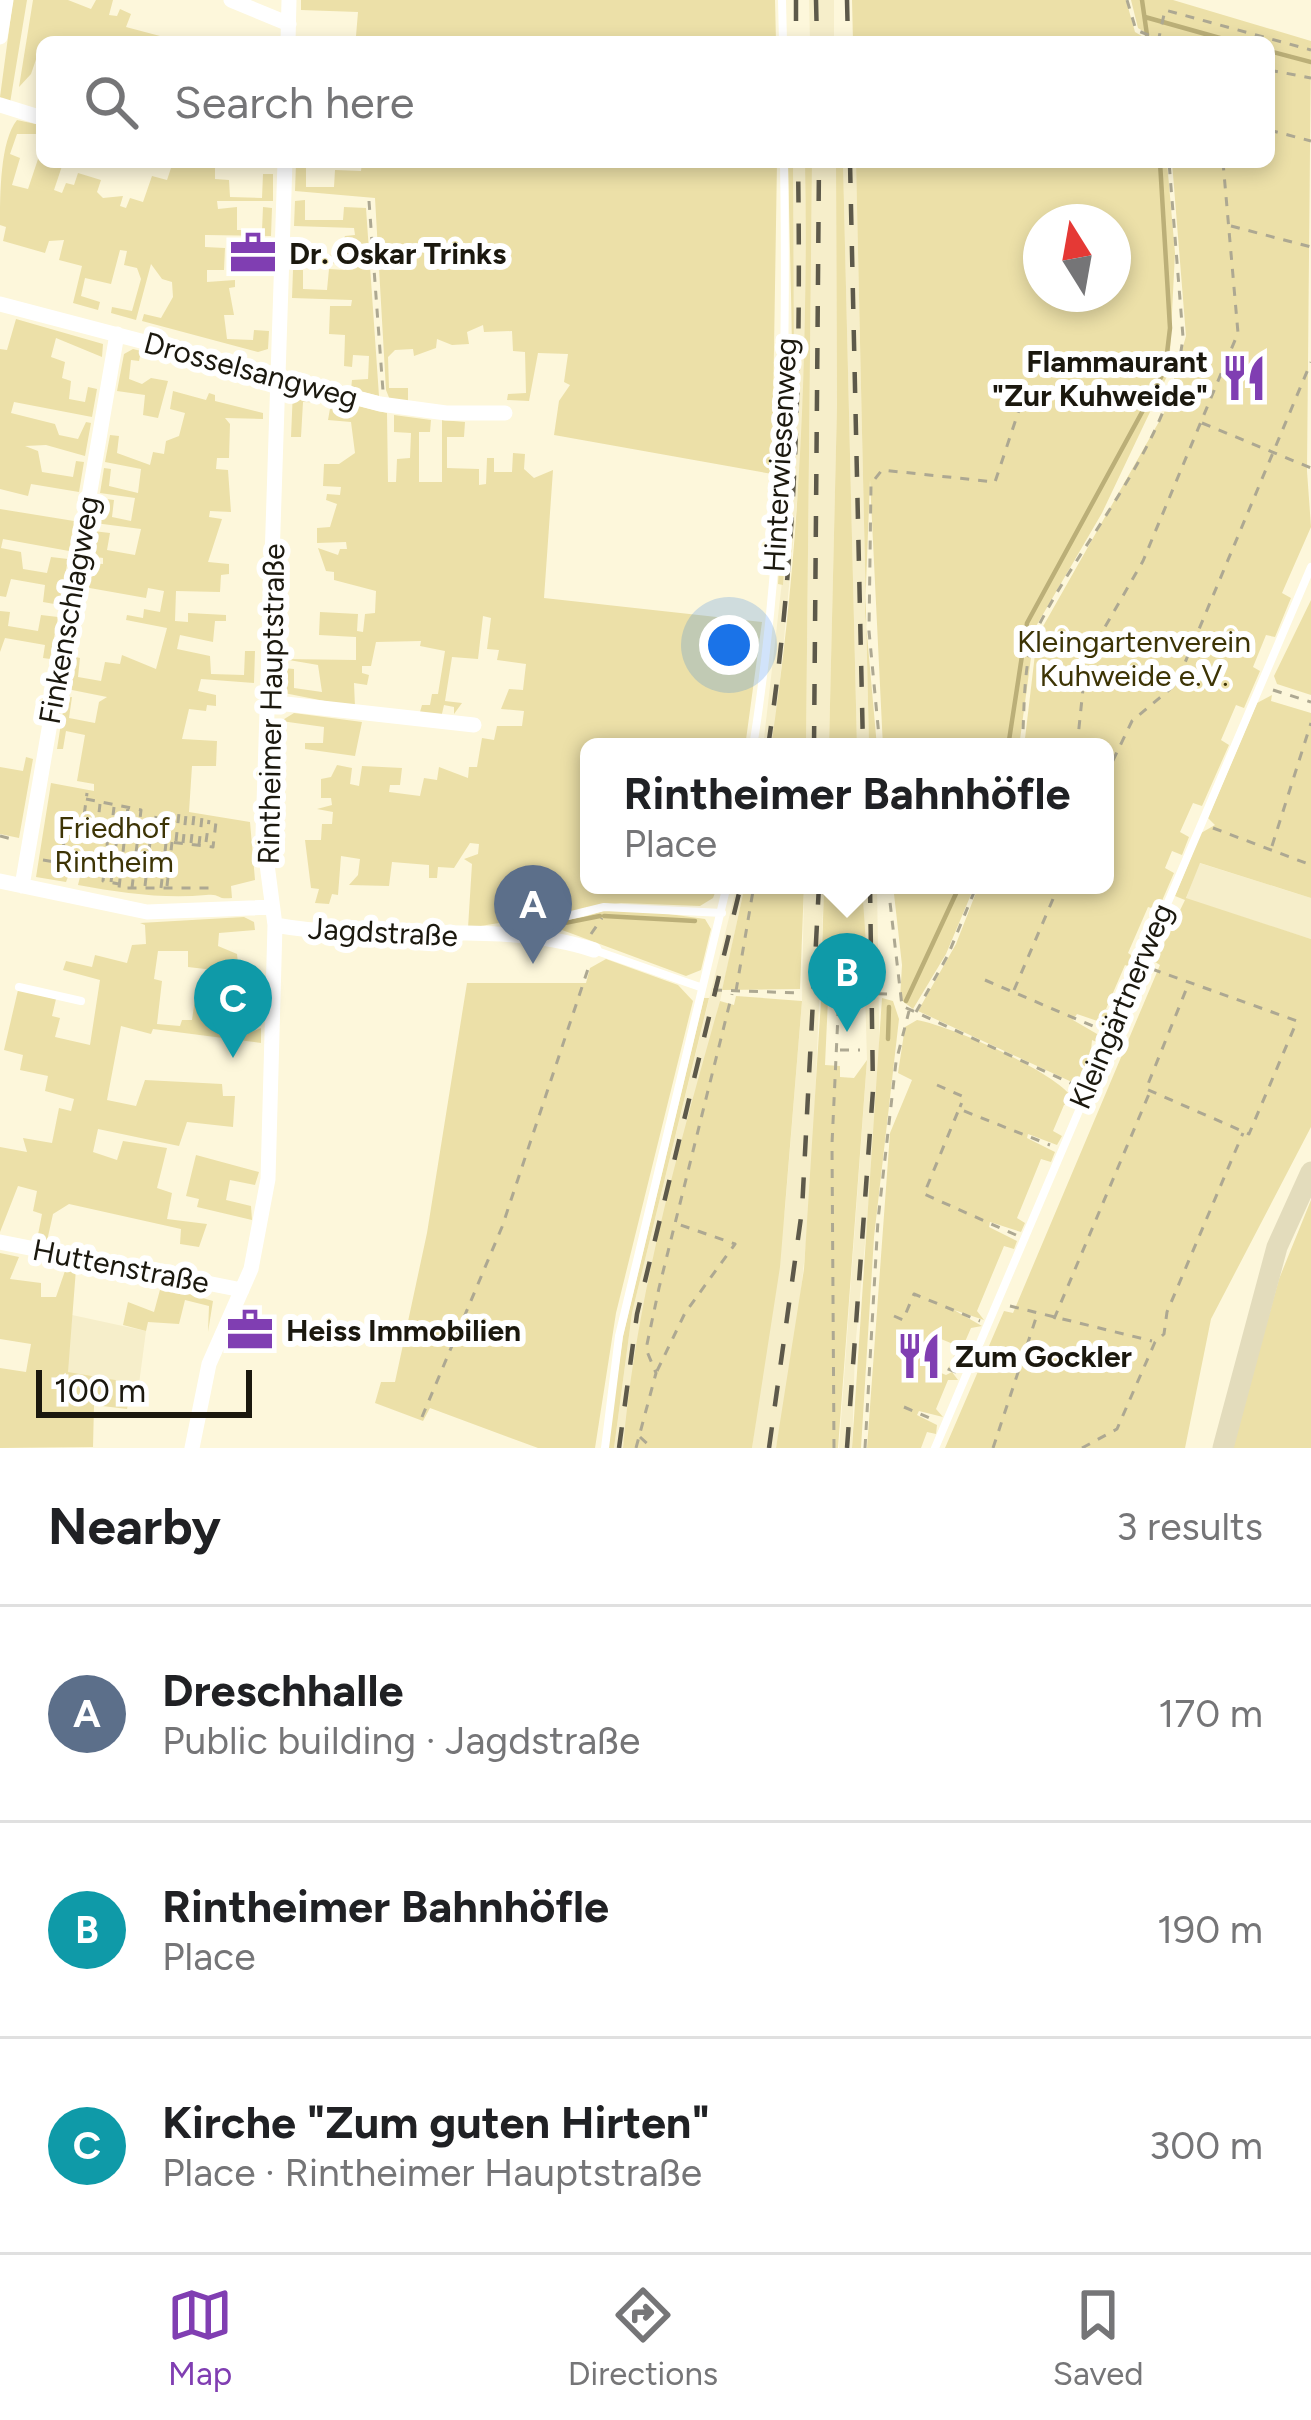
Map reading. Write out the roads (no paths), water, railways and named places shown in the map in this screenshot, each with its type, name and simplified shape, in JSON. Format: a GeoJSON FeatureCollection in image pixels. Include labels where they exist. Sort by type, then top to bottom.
{"type":"FeatureCollection","features":[{"type":"Feature","properties":{"kind":"main road"},"geometry":{"type":"LineString","coordinates":[[1223,1448],[1277,1247],[1311,1172]]}},
{"type":"Feature","properties":{"kind":"street"},"geometry":{"type":"LineString","coordinates":[[0,37],[6,0]]}},
{"type":"Feature","properties":{"kind":"street"},"geometry":{"type":"LineString","coordinates":[[231,0],[289,24]]}},
{"type":"Feature","properties":{"kind":"street"},"geometry":{"type":"LineString","coordinates":[[288,36],[289,0]]}},
{"type":"Feature","properties":{"kind":"street"},"geometry":{"type":"LineString","coordinates":[[0,105],[36,116]]}},
{"type":"Feature","properties":{"kind":"street","name":"Rintheimer Hauptstraße"},"geometry":{"type":"LineString","coordinates":[[192,1448],[203,1381],[258,1245],[268,1179],[273,916],[263,834],[285,168]]}},
{"type":"Feature","properties":{"kind":"street","name":"Drosselsangweg"},"geometry":{"type":"LineString","coordinates":[[0,304],[380,404],[446,413],[505,413]]}},
{"type":"Feature","properties":{"kind":"street","name":"Finkenschlagweg"},"geometry":{"type":"LineString","coordinates":[[22,886],[117,334]]}},
{"type":"Feature","properties":{"kind":"street"},"geometry":{"type":"LineString","coordinates":[[268,702],[474,725]]}},
{"type":"Feature","properties":{"kind":"street","name":"Jagdstraße"},"geometry":{"type":"LineString","coordinates":[[0,882],[147,912],[273,916],[331,934],[537,937],[590,948]]}},
{"type":"Feature","properties":{"kind":"street","name":"Huttenstraße"},"geometry":{"type":"LineString","coordinates":[[0,1242],[242,1290]]}},
{"type":"Feature","properties":{"kind":"lane"},"geometry":{"type":"LineString","coordinates":[[782,0],[782,36]]}},
{"type":"Feature","properties":{"kind":"lane","name":"Hinterwiesenweg"},"geometry":{"type":"LineString","coordinates":[[754,738],[781,513],[787,379],[784,168]]}},
{"type":"Feature","properties":{"kind":"lane","name":"Kleingärtnerweg"},"geometry":{"type":"LineString","coordinates":[[935,1448],[1311,567]]}},
{"type":"Feature","properties":{"kind":"lane"},"geometry":{"type":"LineString","coordinates":[[605,1448],[619,1336],[726,894]]}},
{"type":"Feature","properties":{"kind":"lane"},"geometry":{"type":"LineString","coordinates":[[478,936],[604,907],[722,913]]}},
{"type":"Feature","properties":{"kind":"lane","name":"Jagdstraße"},"geometry":{"type":"LineString","coordinates":[[590,948],[700,987]]}},
{"type":"Feature","properties":{"kind":"lane"},"geometry":{"type":"LineString","coordinates":[[19,987],[82,1001]]}},
{"type":"Feature","properties":{"kind":"waterway"},"geometry":{"type":"LineString","coordinates":[[1142,0],[1147,36]]}},
{"type":"Feature","properties":{"kind":"waterway"},"geometry":{"type":"LineString","coordinates":[[1145,17],[1213,36]]}},
{"type":"Feature","properties":{"kind":"waterway"},"geometry":{"type":"LineString","coordinates":[[1275,53],[1311,62]]}},
{"type":"Feature","properties":{"kind":"waterway"},"geometry":{"type":"LineString","coordinates":[[1009,738],[1027,623],[1165,370],[1170,328],[1160,168]]}},
{"type":"Feature","properties":{"kind":"waterway"},"geometry":{"type":"LineString","coordinates":[[906,1001],[956,894]]}},
{"type":"Feature","properties":{"kind":"waterway"},"geometry":{"type":"LineString","coordinates":[[529,930],[600,916]]}},
{"type":"Feature","properties":{"kind":"waterway"},"geometry":{"type":"LineString","coordinates":[[604,916],[695,921]]}},
{"type":"Feature","properties":{"kind":"waterway"},"geometry":{"type":"LineString","coordinates":[[888,1039],[889,1007]]}},
{"type":"Feature","properties":{"kind":"railway"},"geometry":{"type":"LineString","coordinates":[[796,0],[796,36]]}},
{"type":"Feature","properties":{"kind":"railway"},"geometry":{"type":"LineString","coordinates":[[816,0],[817,36]]}},
{"type":"Feature","properties":{"kind":"railway"},"geometry":{"type":"LineString","coordinates":[[847,0],[848,36]]}},
{"type":"Feature","properties":{"kind":"railway"},"geometry":{"type":"LineString","coordinates":[[769,738],[795,455],[798,168]]}},
{"type":"Feature","properties":{"kind":"railway"},"geometry":{"type":"LineString","coordinates":[[814,738],[819,168]]}},
{"type":"Feature","properties":{"kind":"railway"},"geometry":{"type":"LineString","coordinates":[[850,168],[863,738]]}},
{"type":"Feature","properties":{"kind":"railway"},"geometry":{"type":"LineString","coordinates":[[619,1448],[637,1314],[739,894]]}},
{"type":"Feature","properties":{"kind":"railway"},"geometry":{"type":"LineString","coordinates":[[769,1448],[802,1210],[819,894]]}},
{"type":"Feature","properties":{"kind":"railway"},"geometry":{"type":"LineString","coordinates":[[847,1448],[873,1090],[870,894]]}},
{"type":"Feature","properties":{"kind":"place","name":"Dr. Oskar Trinks"},"geometry":{"type":"Point","coordinates":[253,253]}},
{"type":"Feature","properties":{"kind":"place","name":"Flammaurant \"Zur Kuhweide\""},"geometry":{"type":"Point","coordinates":[1244,378]}},
{"type":"Feature","properties":{"kind":"place","name":"Dreschhalle"},"geometry":{"type":"Point","coordinates":[533,964]}},
{"type":"Feature","properties":{"kind":"place","name":"Rintheimer Bahnhöfle"},"geometry":{"type":"Point","coordinates":[847,1032]}},
{"type":"Feature","properties":{"kind":"place","name":"Kirche \"Zum guten Hirten\""},"geometry":{"type":"Point","coordinates":[233,1058]}},
{"type":"Feature","properties":{"kind":"place","name":"Heiss Immobilien"},"geometry":{"type":"Point","coordinates":[250,1330]}},
{"type":"Feature","properties":{"kind":"place","name":"Zum Gockler"},"geometry":{"type":"Point","coordinates":[919,1356]}},
{"type":"Feature","properties":{"kind":"park label","name":"Kleingartenverein Kuhweide e.V."},"geometry":{"type":"Point","coordinates":[1134,658]}},
{"type":"Feature","properties":{"kind":"park label","name":"Friedhof Rintheim"},"geometry":{"type":"Point","coordinates":[114,844]}}]}
